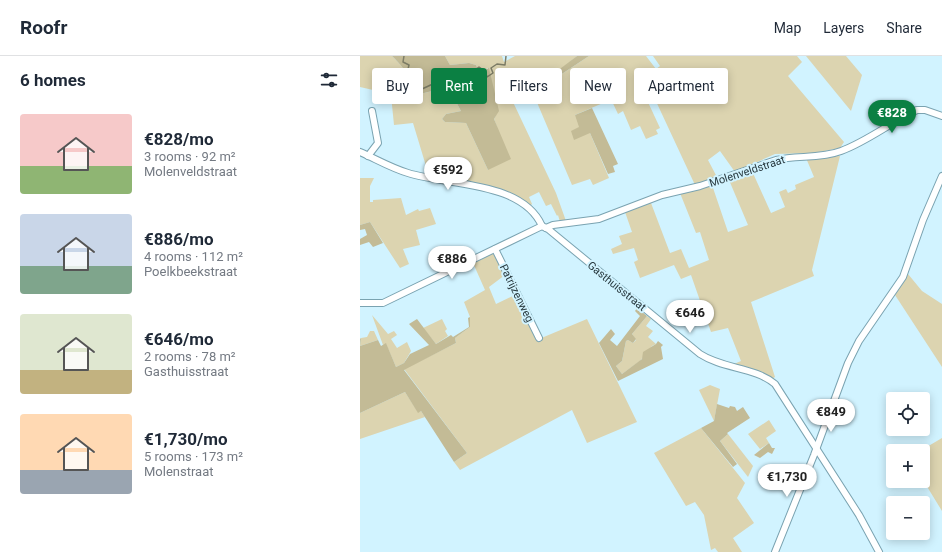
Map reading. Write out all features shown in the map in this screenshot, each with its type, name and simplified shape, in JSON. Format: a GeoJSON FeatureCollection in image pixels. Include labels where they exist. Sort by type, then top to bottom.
{"type":"FeatureCollection","features":[{"type":"Feature","properties":{"kind":"street","name":"Molenveldstraat"},"geometry":{"type":"LineString","coordinates":[[360,303],[383,303],[544,227],[599,219],[662,195],[713,182],[776,160],[818,156],[840,151],[872,136],[917,110],[925,110],[942,116]]}},
{"type":"Feature","properties":{"kind":"street"},"geometry":{"type":"LineString","coordinates":[[368,156],[378,143],[372,111]]}},
{"type":"Feature","properties":{"kind":"street","name":"Gasthuisstraat"},"geometry":{"type":"LineString","coordinates":[[360,152],[408,173],[509,195],[532,211],[544,227],[700,354],[716,363],[756,374],[770,381],[777,387],[859,515],[879,552]]}},
{"type":"Feature","properties":{"kind":"street"},"geometry":{"type":"LineString","coordinates":[[775,552],[829,412],[859,341],[903,277],[923,220],[942,176]]}},
{"type":"Feature","properties":{"kind":"street","name":"Patrijzenweg"},"geometry":{"type":"LineString","coordinates":[[495,249],[539,338]]}},
{"type":"Feature","properties":{"kind":"shaded area"},"geometry":{"type":"Polygon","coordinates":[[[360,56],[392,56],[402,68],[372,68],[372,90],[360,87],[360,56]]]}},
{"type":"Feature","properties":{"kind":"shaded area"},"geometry":{"type":"Polygon","coordinates":[[[392,56],[445,56],[450,65],[469,63],[476,65],[477,68],[431,68],[431,91],[423,93],[423,68],[402,68],[392,56]]]}},
{"type":"Feature","properties":{"kind":"shaded area"},"geometry":{"type":"Polygon","coordinates":[[[445,56],[502,56],[504,62],[515,56],[577,56],[562,68],[495,68],[495,104],[514,104],[556,193],[566,221],[560,222],[558,215],[557,216],[551,204],[546,206],[539,192],[529,197],[532,204],[530,206],[517,197],[500,189],[429,176],[413,123],[394,125],[392,104],[423,104],[423,93],[431,91],[431,104],[457,104],[461,111],[446,114],[442,119],[445,122],[466,123],[488,170],[497,127],[494,119],[496,115],[488,68],[477,68],[476,65],[469,63],[450,65],[445,56]]]}},
{"type":"Feature","properties":{"kind":"shaded area"},"geometry":{"type":"Polygon","coordinates":[[[577,56],[589,56],[562,74],[561,68],[577,56]]]}},
{"type":"Feature","properties":{"kind":"shaded area"},"geometry":{"type":"Polygon","coordinates":[[[589,56],[646,56],[655,68],[634,68],[634,104],[649,104],[660,128],[656,130],[658,134],[646,139],[640,126],[631,130],[623,111],[618,114],[613,104],[626,104],[626,68],[571,68],[589,56]]]}},
{"type":"Feature","properties":{"kind":"shaded area"},"geometry":{"type":"Polygon","coordinates":[[[653,56],[797,56],[802,62],[788,76],[844,142],[840,148],[814,153],[775,154],[735,172],[720,151],[708,160],[718,179],[695,185],[657,104],[728,104],[728,68],[657,68],[660,66],[653,56]]]}},
{"type":"Feature","properties":{"kind":"shaded area"},"geometry":{"type":"Polygon","coordinates":[[[806,56],[846,56],[862,75],[851,111],[806,56]]]}},
{"type":"Feature","properties":{"kind":"shaded area"},"geometry":{"type":"Polygon","coordinates":[[[489,68],[495,94],[495,104],[497,104],[499,111],[494,119],[511,159],[488,170],[466,123],[445,122],[442,119],[446,114],[461,111],[457,104],[487,104],[487,69],[489,68]]]}},
{"type":"Feature","properties":{"kind":"shaded area"},"geometry":{"type":"Polygon","coordinates":[[[570,69],[570,104],[601,104],[575,115],[590,133],[609,178],[593,185],[590,179],[572,185],[538,104],[562,104],[562,74],[570,69]]]}},
{"type":"Feature","properties":{"kind":"shaded area"},"geometry":{"type":"Polygon","coordinates":[[[592,108],[618,164],[613,166],[615,172],[608,174],[590,133],[574,140],[571,131],[579,127],[575,115],[592,108]]]}},
{"type":"Feature","properties":{"kind":"shaded area"},"geometry":{"type":"Polygon","coordinates":[[[840,156],[812,270],[814,276],[751,302],[775,377],[772,379],[766,375],[734,364],[741,361],[728,328],[711,332],[691,275],[681,279],[674,265],[640,278],[634,262],[638,260],[634,248],[613,254],[611,249],[622,244],[619,236],[632,232],[625,212],[651,203],[670,253],[681,249],[689,268],[709,260],[700,232],[696,233],[680,193],[712,185],[728,232],[748,225],[729,180],[752,171],[771,213],[785,207],[779,192],[786,189],[788,193],[796,189],[795,185],[814,177],[806,158],[840,156]]]}},
{"type":"Feature","properties":{"kind":"shaded area"},"geometry":{"type":"Polygon","coordinates":[[[360,178],[374,178],[370,186],[370,202],[373,202],[373,200],[401,198],[406,215],[418,209],[419,211],[430,208],[436,224],[416,230],[420,245],[403,249],[409,264],[400,268],[370,222],[360,225],[360,178]]]}},
{"type":"Feature","properties":{"kind":"shaded area"},"geometry":{"type":"Polygon","coordinates":[[[370,222],[383,243],[373,247],[369,242],[360,245],[360,239],[367,235],[365,229],[360,230],[360,225],[370,222]]]}},
{"type":"Feature","properties":{"kind":"shaded area"},"geometry":{"type":"Polygon","coordinates":[[[493,253],[505,275],[489,287],[496,304],[515,295],[539,339],[587,319],[637,422],[587,443],[572,410],[460,470],[454,462],[467,453],[404,369],[456,343],[455,338],[470,327],[470,317],[464,302],[485,290],[473,263],[493,253]]]}},
{"type":"Feature","properties":{"kind":"shaded area"},"geometry":{"type":"Polygon","coordinates":[[[908,274],[922,291],[942,304],[942,367],[895,295],[908,274]]]}},
{"type":"Feature","properties":{"kind":"shaded area"},"geometry":{"type":"Polygon","coordinates":[[[637,308],[647,316],[632,334],[636,339],[633,343],[628,340],[626,341],[622,361],[616,366],[622,374],[642,359],[643,352],[656,344],[658,341],[663,345],[661,347],[663,359],[618,381],[599,343],[611,329],[615,334],[610,340],[617,346],[640,316],[635,311],[637,308]]]}},
{"type":"Feature","properties":{"kind":"shaded area"},"geometry":{"type":"Polygon","coordinates":[[[372,315],[388,334],[394,331],[397,335],[391,339],[397,348],[407,342],[411,351],[404,363],[396,367],[386,344],[383,345],[372,315]]]}},
{"type":"Feature","properties":{"kind":"shaded area"},"geometry":{"type":"Polygon","coordinates":[[[647,316],[651,319],[646,326],[653,331],[648,337],[656,344],[652,346],[640,361],[622,374],[616,366],[622,361],[626,341],[628,340],[633,343],[636,340],[632,334],[647,316]]]}},
{"type":"Feature","properties":{"kind":"shaded area"},"geometry":{"type":"Polygon","coordinates":[[[470,317],[470,327],[455,338],[456,343],[404,370],[467,453],[454,462],[421,411],[418,413],[405,392],[360,413],[360,346],[378,340],[381,346],[386,343],[396,367],[404,363],[410,354],[429,345],[409,324],[417,319],[436,344],[451,335],[453,337],[469,327],[468,318],[470,317]]]}},
{"type":"Feature","properties":{"kind":"shaded area"},"geometry":{"type":"Polygon","coordinates":[[[442,319],[447,329],[445,331],[448,336],[436,344],[423,328],[442,319]]]}},
{"type":"Feature","properties":{"kind":"shaded area"},"geometry":{"type":"Polygon","coordinates":[[[370,331],[374,331],[378,340],[360,346],[361,338],[367,337],[370,331]]]}},
{"type":"Feature","properties":{"kind":"shaded area"},"geometry":{"type":"Polygon","coordinates":[[[710,385],[720,389],[714,421],[699,390],[710,385]]]}},
{"type":"Feature","properties":{"kind":"shaded area"},"geometry":{"type":"Polygon","coordinates":[[[405,392],[418,412],[421,411],[425,417],[360,439],[360,413],[405,392]]]}},
{"type":"Feature","properties":{"kind":"shaded area"},"geometry":{"type":"Polygon","coordinates":[[[717,404],[729,408],[730,406],[735,407],[737,411],[743,407],[750,418],[727,433],[728,434],[720,441],[737,464],[733,467],[701,428],[714,421],[717,404]]]}},
{"type":"Feature","properties":{"kind":"shaded area"},"geometry":{"type":"Polygon","coordinates":[[[769,420],[776,431],[766,438],[769,443],[760,449],[748,434],[769,420]]]}},
{"type":"Feature","properties":{"kind":"shaded area"},"geometry":{"type":"Polygon","coordinates":[[[701,428],[745,483],[737,498],[754,523],[733,538],[742,552],[718,552],[715,548],[711,550],[704,515],[695,502],[686,506],[654,453],[701,428]]]}},
{"type":"Feature","properties":{"kind":"shaded area"},"geometry":{"type":"Polygon","coordinates":[[[728,434],[753,466],[748,477],[720,441],[728,434]]]}},
{"type":"Feature","properties":{"kind":"shaded area"},"geometry":{"type":"Polygon","coordinates":[[[942,438],[942,511],[928,488],[930,488],[930,445],[942,438]]]}},
{"type":"Feature","properties":{"kind":"shaded area"},"geometry":{"type":"Polygon","coordinates":[[[769,443],[772,448],[775,448],[772,454],[768,452],[760,458],[754,455],[769,443]]]}},
{"type":"Feature","properties":{"kind":"waterway"},"geometry":{"type":"LineString","coordinates":[[404,56],[403,62],[409,65],[408,69],[412,80],[422,89],[435,83],[449,80],[457,88],[460,81],[459,75],[470,73],[479,67],[485,71],[487,77],[493,73],[491,68],[497,64],[505,65],[506,56]]}}]}
